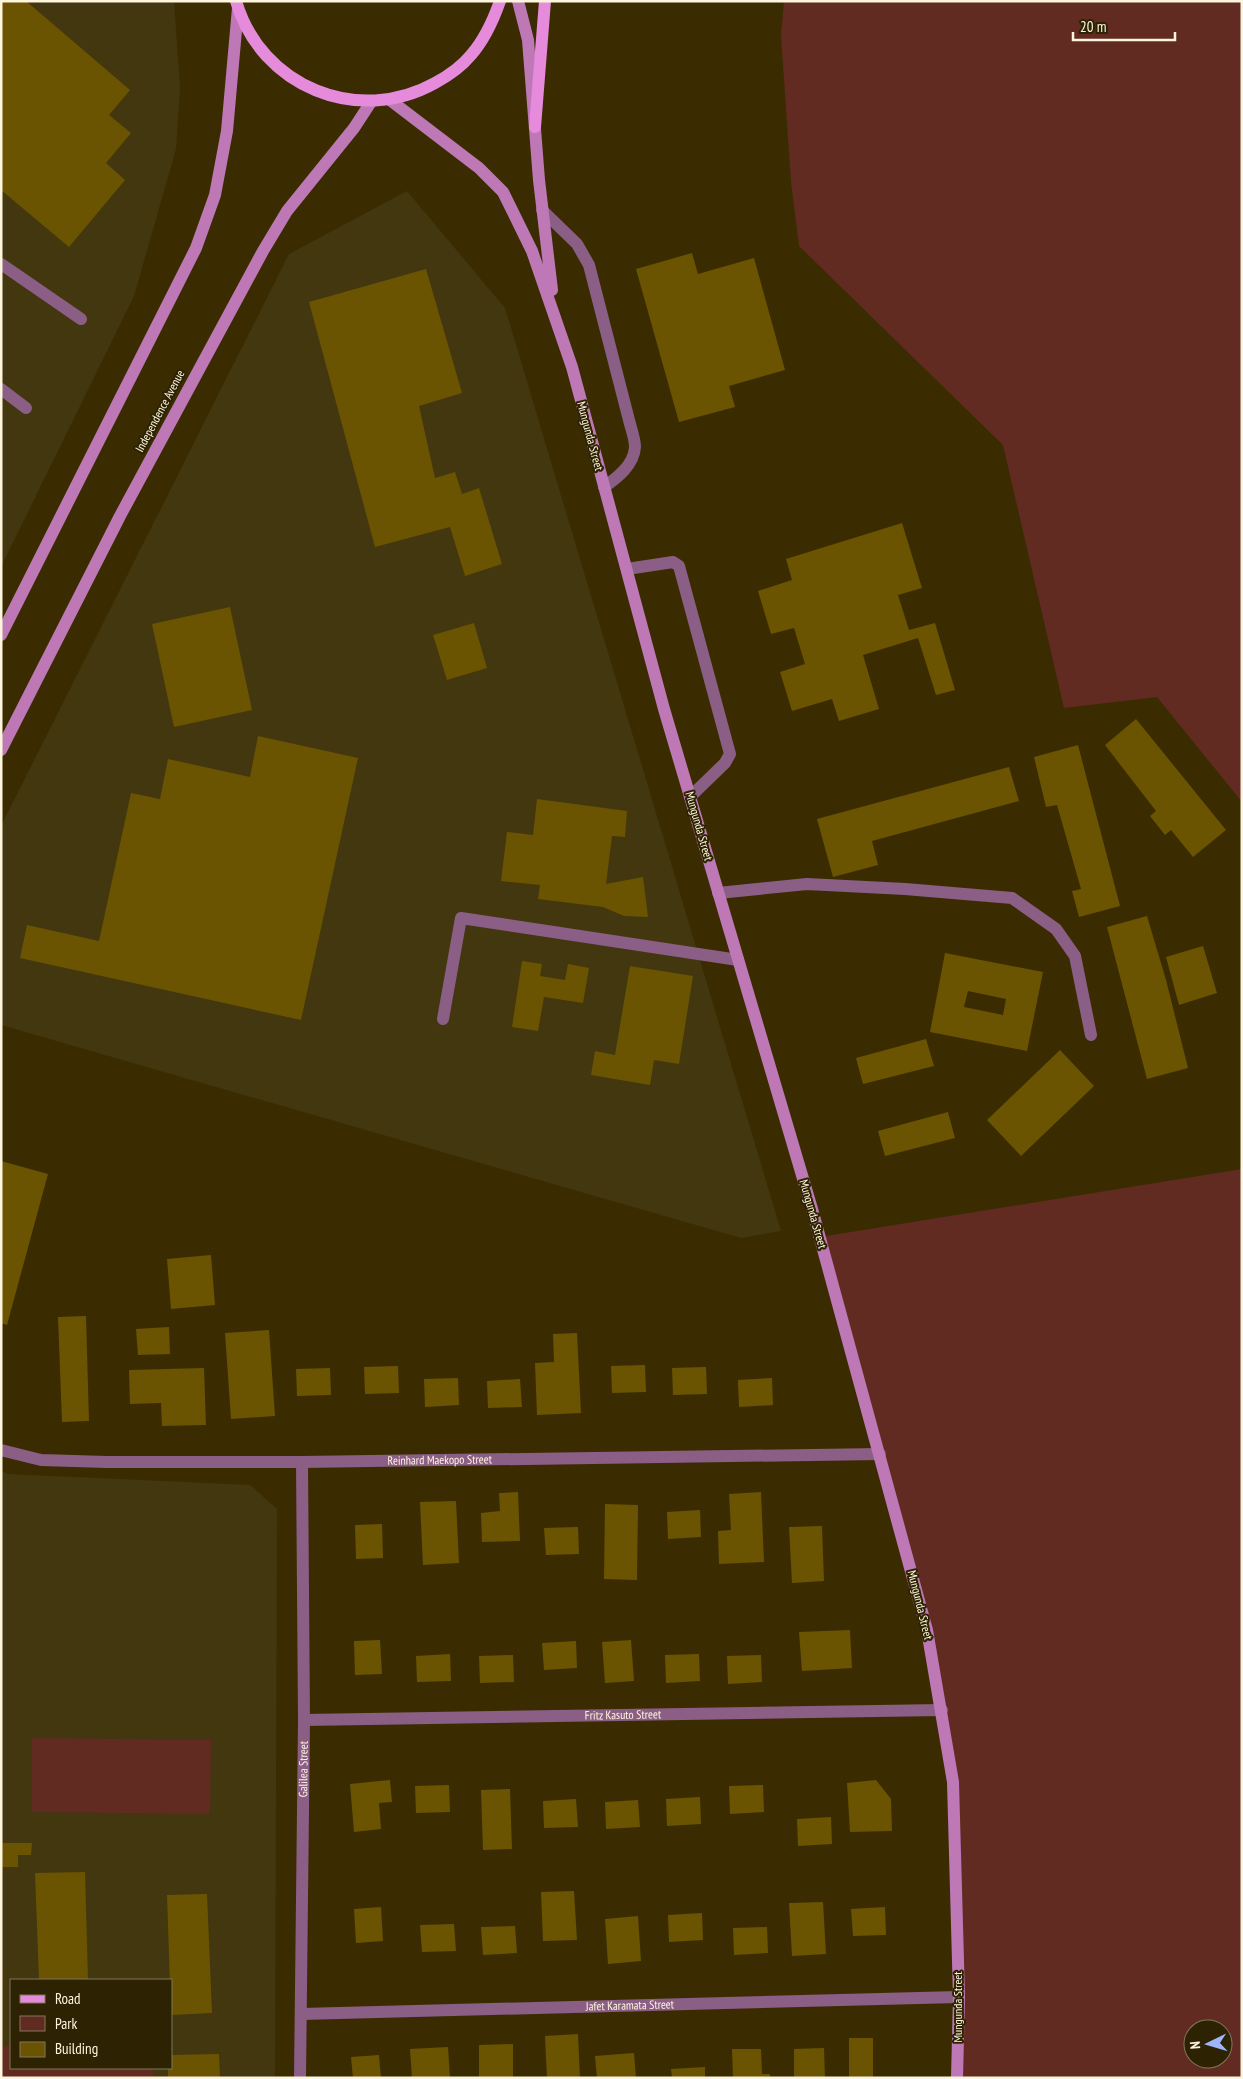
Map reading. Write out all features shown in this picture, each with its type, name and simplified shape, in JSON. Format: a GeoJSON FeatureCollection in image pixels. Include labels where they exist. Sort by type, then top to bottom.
{"type":"FeatureCollection","features":[{"type":"Feature","properties":{"kind":"main road"},"geometry":{"type":"LineString","coordinates":[[237,5],[253,40],[276,66],[304,86],[337,98],[371,102],[390,100],[420,92],[447,76],[470,56],[488,31],[500,1]]}},
{"type":"Feature","properties":{"kind":"main road"},"geometry":{"type":"LineString","coordinates":[[535,127],[545,1]]}},
{"type":"Feature","properties":{"kind":"street"},"geometry":{"type":"LineString","coordinates":[[518,1],[528,40],[542,210],[554,315]]}},
{"type":"Feature","properties":{"kind":"street"},"geometry":{"type":"LineString","coordinates":[[1,635],[196,248],[215,196],[227,131],[237,5]]}},
{"type":"Feature","properties":{"kind":"street"},"geometry":{"type":"LineString","coordinates":[[390,100],[479,168],[504,192],[532,251],[554,315]]}},
{"type":"Feature","properties":{"kind":"street","name":"Independence Avenue"},"geometry":{"type":"LineString","coordinates":[[1,750],[120,516],[263,251],[287,211],[354,128],[371,102]]}},
{"type":"Feature","properties":{"kind":"street"},"geometry":{"type":"LineString","coordinates":[[542,210],[577,244],[589,265],[630,424],[635,447],[631,462],[619,476],[604,487]]}},
{"type":"Feature","properties":{"kind":"street"},"geometry":{"type":"LineString","coordinates":[[1,264],[81,318]]}},
{"type":"Feature","properties":{"kind":"street","name":"Mungunda Street"},"geometry":{"type":"LineString","coordinates":[[554,315],[572,368],[690,797],[812,1209],[927,1630],[953,1782],[959,1997],[957,2078]]}},
{"type":"Feature","properties":{"kind":"street"},"geometry":{"type":"LineString","coordinates":[[1,389],[26,408]]}},
{"type":"Feature","properties":{"kind":"street"},"geometry":{"type":"LineString","coordinates":[[627,569],[673,562],[679,566],[730,754],[725,763],[690,797]]}},
{"type":"Feature","properties":{"kind":"street"},"geometry":{"type":"LineString","coordinates":[[718,893],[807,884],[905,889],[1012,898],[1056,929],[1075,956],[1091,1036]]}},
{"type":"Feature","properties":{"kind":"street"},"geometry":{"type":"LineString","coordinates":[[443,1019],[461,918],[738,960]]}},
{"type":"Feature","properties":{"kind":"street","name":"Reinhard Maekopo Street"},"geometry":{"type":"LineString","coordinates":[[1,1450],[41,1460],[78,1462],[302,1462],[880,1454]]}},
{"type":"Feature","properties":{"kind":"street","name":"Galilea Street"},"geometry":{"type":"LineString","coordinates":[[300,2078],[304,1720],[302,1462]]}},
{"type":"Feature","properties":{"kind":"street","name":"Fritz Kasuto Street"},"geometry":{"type":"LineString","coordinates":[[304,1720],[942,1710]]}},
{"type":"Feature","properties":{"kind":"street","name":"Jafet Karamata Street"},"geometry":{"type":"LineString","coordinates":[[301,2014],[959,1997]]}},
{"type":"Feature","properties":{"kind":"shaded area"},"geometry":{"type":"Polygon","coordinates":[[[1,1],[174,1],[180,88],[176,149],[134,296],[1,567],[1,1]]]}},
{"type":"Feature","properties":{"kind":"shaded area"},"geometry":{"type":"Polygon","coordinates":[[[407,191],[505,308],[781,1231],[741,1238],[1,1025],[1,826],[289,254],[407,191]]]}},
{"type":"Feature","properties":{"kind":"shaded area"},"geometry":{"type":"Polygon","coordinates":[[[1,1471],[8,1474],[250,1485],[277,1509],[275,2078],[1,2078],[1,1471]]]}},
{"type":"Feature","properties":{"kind":"green space"},"geometry":{"type":"Polygon","coordinates":[[[784,1],[1242,1],[1242,802],[1157,697],[1064,708],[1003,445],[799,246],[791,182],[781,35],[784,1]]]}},
{"type":"Feature","properties":{"kind":"green space"},"geometry":{"type":"Polygon","coordinates":[[[1242,1169],[1242,2078],[957,2078],[956,1856],[942,1710],[820,1237],[1242,1169]]]}},
{"type":"Feature","properties":{"kind":"green space"},"geometry":{"type":"Polygon","coordinates":[[[32,1738],[211,1740],[210,1814],[32,1812],[32,1738]]]}},
{"type":"Feature","properties":{"kind":"green space"},"geometry":{"type":"Polygon","coordinates":[[[1,2046],[10,2046],[10,2069],[153,2069],[153,2078],[1,2078],[1,2046]]]}},
{"type":"Feature","properties":{"kind":"building"},"geometry":{"type":"Polygon","coordinates":[[[1,1],[26,1],[130,90],[109,115],[131,133],[106,163],[125,180],[69,247],[1,190],[1,1]]]}},
{"type":"Feature","properties":{"kind":"building"},"geometry":{"type":"Polygon","coordinates":[[[692,253],[698,274],[754,258],[785,370],[729,386],[735,407],[679,422],[636,269],[692,253]]]}},
{"type":"Feature","properties":{"kind":"building"},"geometry":{"type":"Polygon","coordinates":[[[426,269],[462,393],[419,406],[435,478],[455,472],[462,494],[479,488],[502,564],[465,576],[450,527],[375,547],[309,302],[426,269]]]}},
{"type":"Feature","properties":{"kind":"building"},"geometry":{"type":"Polygon","coordinates":[[[902,523],[922,588],[898,595],[909,630],[935,623],[955,690],[936,695],[918,638],[863,655],[879,709],[839,721],[832,699],[792,711],[780,672],[805,664],[794,628],[771,634],[758,591],[792,580],[786,559],[902,523]]]}},
{"type":"Feature","properties":{"kind":"building"},"geometry":{"type":"Polygon","coordinates":[[[230,607],[252,710],[174,727],[152,624],[230,607]]]}},
{"type":"Feature","properties":{"kind":"building"},"geometry":{"type":"Polygon","coordinates":[[[474,623],[487,668],[447,680],[433,635],[474,623]]]}},
{"type":"Feature","properties":{"kind":"building"},"geometry":{"type":"Polygon","coordinates":[[[1136,719],[1226,830],[1193,857],[1171,830],[1165,835],[1150,816],[1156,811],[1105,745],[1136,719]]]}},
{"type":"Feature","properties":{"kind":"building"},"geometry":{"type":"Polygon","coordinates":[[[258,736],[358,758],[301,1020],[20,958],[27,925],[99,941],[131,793],[160,799],[168,759],[250,777],[258,736]]]}},
{"type":"Feature","properties":{"kind":"building"},"geometry":{"type":"Polygon","coordinates":[[[1078,745],[1120,906],[1079,917],[1072,891],[1081,889],[1057,805],[1046,807],[1034,757],[1078,745]]]}},
{"type":"Feature","properties":{"kind":"building"},"geometry":{"type":"Polygon","coordinates":[[[1009,767],[1019,801],[872,841],[878,865],[833,877],[817,819],[1009,767]]]}},
{"type":"Feature","properties":{"kind":"building"},"geometry":{"type":"Polygon","coordinates":[[[537,799],[627,811],[625,837],[612,836],[606,884],[643,877],[648,917],[624,916],[603,907],[538,899],[540,885],[501,881],[507,832],[533,835],[537,799]]]}},
{"type":"Feature","properties":{"kind":"building"},"geometry":{"type":"Polygon","coordinates":[[[1147,916],[1166,980],[1188,1068],[1147,1079],[1107,927],[1147,916]]]}},
{"type":"Feature","properties":{"kind":"building"},"geometry":{"type":"Polygon","coordinates":[[[1203,946],[1217,993],[1179,1005],[1166,957],[1203,946]]]}},
{"type":"Feature","properties":{"kind":"building"},"geometry":{"type":"Polygon","coordinates":[[[945,953],[1043,972],[1027,1051],[930,1032],[945,953]],[[968,991],[964,1007],[1003,1015],[1006,999],[968,991]]]}},
{"type":"Feature","properties":{"kind":"building"},"geometry":{"type":"Polygon","coordinates":[[[522,961],[542,964],[540,976],[565,980],[568,964],[589,968],[583,1003],[544,997],[538,1031],[512,1027],[522,961]]]}},
{"type":"Feature","properties":{"kind":"building"},"geometry":{"type":"Polygon","coordinates":[[[630,966],[693,976],[679,1064],[654,1060],[650,1085],[591,1075],[595,1051],[615,1055],[630,966]]]}},
{"type":"Feature","properties":{"kind":"building"},"geometry":{"type":"Polygon","coordinates":[[[926,1039],[934,1066],[863,1084],[856,1058],[926,1039]]]}},
{"type":"Feature","properties":{"kind":"building"},"geometry":{"type":"Polygon","coordinates":[[[1060,1050],[1094,1086],[1021,1156],[987,1120],[1060,1050]]]}},
{"type":"Feature","properties":{"kind":"building"},"geometry":{"type":"Polygon","coordinates":[[[948,1112],[955,1138],[885,1156],[878,1131],[948,1112]]]}},
{"type":"Feature","properties":{"kind":"building"},"geometry":{"type":"Polygon","coordinates":[[[1,1161],[48,1174],[7,1325],[1,1323],[1,1161]]]}},
{"type":"Feature","properties":{"kind":"building"},"geometry":{"type":"Polygon","coordinates":[[[211,1255],[215,1305],[171,1309],[167,1259],[211,1255]]]}},
{"type":"Feature","properties":{"kind":"building"},"geometry":{"type":"Polygon","coordinates":[[[86,1316],[89,1421],[62,1422],[58,1317],[86,1316]]]}},
{"type":"Feature","properties":{"kind":"building"},"geometry":{"type":"Polygon","coordinates":[[[169,1327],[170,1354],[138,1355],[136,1329],[169,1327]]]}},
{"type":"Feature","properties":{"kind":"building"},"geometry":{"type":"Polygon","coordinates":[[[269,1330],[275,1416],[231,1419],[225,1333],[269,1330]]]}},
{"type":"Feature","properties":{"kind":"building"},"geometry":{"type":"Polygon","coordinates":[[[577,1333],[581,1413],[537,1415],[535,1363],[554,1362],[553,1334],[577,1333]]]}},
{"type":"Feature","properties":{"kind":"building"},"geometry":{"type":"Polygon","coordinates":[[[645,1365],[646,1392],[612,1393],[611,1366],[645,1365]]]}},
{"type":"Feature","properties":{"kind":"building"},"geometry":{"type":"Polygon","coordinates":[[[398,1366],[399,1393],[365,1394],[364,1367],[398,1366]]]}},
{"type":"Feature","properties":{"kind":"building"},"geometry":{"type":"Polygon","coordinates":[[[706,1367],[707,1394],[673,1395],[672,1368],[706,1367]]]}},
{"type":"Feature","properties":{"kind":"building"},"geometry":{"type":"Polygon","coordinates":[[[204,1368],[206,1425],[162,1426],[161,1403],[130,1404],[129,1370],[204,1368]]]}},
{"type":"Feature","properties":{"kind":"building"},"geometry":{"type":"Polygon","coordinates":[[[330,1368],[331,1395],[297,1396],[296,1369],[330,1368]]]}},
{"type":"Feature","properties":{"kind":"building"},"geometry":{"type":"Polygon","coordinates":[[[458,1378],[459,1405],[425,1407],[424,1379],[458,1378]]]}},
{"type":"Feature","properties":{"kind":"building"},"geometry":{"type":"Polygon","coordinates":[[[772,1378],[773,1405],[739,1407],[738,1380],[772,1378]]]}},
{"type":"Feature","properties":{"kind":"building"},"geometry":{"type":"Polygon","coordinates":[[[520,1379],[522,1407],[488,1408],[487,1381],[520,1379]]]}},
{"type":"Feature","properties":{"kind":"building"},"geometry":{"type":"Polygon","coordinates":[[[518,1492],[520,1541],[482,1542],[481,1513],[500,1511],[499,1493],[518,1492]]]}},
{"type":"Feature","properties":{"kind":"building"},"geometry":{"type":"Polygon","coordinates":[[[761,1492],[764,1562],[719,1564],[718,1531],[731,1530],[729,1494],[761,1492]]]}},
{"type":"Feature","properties":{"kind":"building"},"geometry":{"type":"Polygon","coordinates":[[[456,1501],[459,1563],[423,1565],[420,1502],[456,1501]]]}},
{"type":"Feature","properties":{"kind":"building"},"geometry":{"type":"Polygon","coordinates":[[[605,1504],[638,1505],[637,1580],[604,1579],[605,1504]]]}},
{"type":"Feature","properties":{"kind":"building"},"geometry":{"type":"Polygon","coordinates":[[[700,1510],[701,1537],[668,1539],[667,1512],[700,1510]]]}},
{"type":"Feature","properties":{"kind":"building"},"geometry":{"type":"Polygon","coordinates":[[[382,1524],[383,1558],[356,1559],[355,1525],[382,1524]]]}},
{"type":"Feature","properties":{"kind":"building"},"geometry":{"type":"Polygon","coordinates":[[[822,1526],[824,1581],[792,1583],[789,1527],[822,1526]]]}},
{"type":"Feature","properties":{"kind":"building"},"geometry":{"type":"Polygon","coordinates":[[[578,1527],[579,1554],[546,1555],[544,1528],[578,1527]]]}},
{"type":"Feature","properties":{"kind":"building"},"geometry":{"type":"Polygon","coordinates":[[[850,1630],[852,1668],[802,1671],[799,1632],[850,1630]]]}},
{"type":"Feature","properties":{"kind":"building"},"geometry":{"type":"Polygon","coordinates":[[[380,1640],[382,1674],[355,1675],[354,1641],[380,1640]]]}},
{"type":"Feature","properties":{"kind":"building"},"geometry":{"type":"Polygon","coordinates":[[[631,1640],[634,1681],[605,1683],[602,1642],[631,1640]]]}},
{"type":"Feature","properties":{"kind":"building"},"geometry":{"type":"Polygon","coordinates":[[[576,1641],[577,1668],[544,1670],[542,1643],[576,1641]]]}},
{"type":"Feature","properties":{"kind":"building"},"geometry":{"type":"Polygon","coordinates":[[[450,1654],[451,1681],[417,1682],[416,1656],[450,1654]]]}},
{"type":"Feature","properties":{"kind":"building"},"geometry":{"type":"Polygon","coordinates":[[[699,1654],[700,1681],[666,1683],[665,1655],[699,1654]]]}},
{"type":"Feature","properties":{"kind":"building"},"geometry":{"type":"Polygon","coordinates":[[[513,1655],[514,1682],[480,1683],[479,1656],[513,1655]]]}},
{"type":"Feature","properties":{"kind":"building"},"geometry":{"type":"Polygon","coordinates":[[[761,1655],[762,1682],[728,1684],[727,1656],[761,1655]]]}},
{"type":"Feature","properties":{"kind":"building"},"geometry":{"type":"Polygon","coordinates":[[[390,1780],[392,1802],[379,1803],[381,1829],[354,1832],[350,1784],[390,1780]]]}},
{"type":"Feature","properties":{"kind":"building"},"geometry":{"type":"Polygon","coordinates":[[[876,1780],[891,1799],[892,1831],[850,1832],[847,1783],[876,1780]]]}},
{"type":"Feature","properties":{"kind":"building"},"geometry":{"type":"Polygon","coordinates":[[[449,1785],[450,1812],[416,1813],[415,1786],[449,1785]]]}},
{"type":"Feature","properties":{"kind":"building"},"geometry":{"type":"Polygon","coordinates":[[[763,1785],[764,1812],[730,1814],[729,1786],[763,1785]]]}},
{"type":"Feature","properties":{"kind":"building"},"geometry":{"type":"Polygon","coordinates":[[[510,1789],[512,1849],[483,1850],[481,1790],[510,1789]]]}},
{"type":"Feature","properties":{"kind":"building"},"geometry":{"type":"Polygon","coordinates":[[[700,1797],[701,1824],[667,1826],[666,1799],[700,1797]]]}},
{"type":"Feature","properties":{"kind":"building"},"geometry":{"type":"Polygon","coordinates":[[[576,1799],[578,1827],[544,1828],[543,1801],[576,1799]]]}},
{"type":"Feature","properties":{"kind":"building"},"geometry":{"type":"Polygon","coordinates":[[[638,1800],[640,1827],[606,1829],[605,1802],[638,1800]]]}},
{"type":"Feature","properties":{"kind":"building"},"geometry":{"type":"Polygon","coordinates":[[[831,1817],[832,1844],[798,1846],[797,1819],[831,1817]]]}},
{"type":"Feature","properties":{"kind":"building"},"geometry":{"type":"Polygon","coordinates":[[[1,1843],[32,1843],[31,1855],[18,1855],[18,1867],[1,1867],[1,1843]]]}},
{"type":"Feature","properties":{"kind":"building"},"geometry":{"type":"Polygon","coordinates":[[[85,1872],[88,1979],[39,1979],[35,1873],[85,1872]]]}},
{"type":"Feature","properties":{"kind":"building"},"geometry":{"type":"Polygon","coordinates":[[[574,1891],[577,1940],[543,1941],[541,1892],[574,1891]]]}},
{"type":"Feature","properties":{"kind":"building"},"geometry":{"type":"Polygon","coordinates":[[[207,1894],[212,2013],[172,2015],[167,1895],[207,1894]]]}},
{"type":"Feature","properties":{"kind":"building"},"geometry":{"type":"Polygon","coordinates":[[[823,1902],[826,1954],[792,1956],[789,1903],[823,1902]]]}},
{"type":"Feature","properties":{"kind":"building"},"geometry":{"type":"Polygon","coordinates":[[[381,1907],[383,1941],[356,1943],[354,1909],[381,1907]]]}},
{"type":"Feature","properties":{"kind":"building"},"geometry":{"type":"Polygon","coordinates":[[[885,1907],[886,1935],[853,1936],[851,1909],[885,1907]]]}},
{"type":"Feature","properties":{"kind":"building"},"geometry":{"type":"Polygon","coordinates":[[[702,1913],[703,1940],[669,1942],[668,1915],[702,1913]]]}},
{"type":"Feature","properties":{"kind":"building"},"geometry":{"type":"Polygon","coordinates":[[[638,1916],[641,1961],[608,1964],[605,1919],[638,1916]]]}},
{"type":"Feature","properties":{"kind":"building"},"geometry":{"type":"Polygon","coordinates":[[[454,1924],[456,1951],[422,1952],[420,1925],[454,1924]]]}},
{"type":"Feature","properties":{"kind":"building"},"geometry":{"type":"Polygon","coordinates":[[[515,1926],[517,1953],[483,1955],[481,1927],[515,1926]]]}},
{"type":"Feature","properties":{"kind":"building"},"geometry":{"type":"Polygon","coordinates":[[[767,1927],[768,1953],[734,1955],[733,1928],[767,1927]]]}},
{"type":"Feature","properties":{"kind":"building"},"geometry":{"type":"Polygon","coordinates":[[[578,2034],[580,2078],[547,2078],[545,2036],[578,2034]]]}},
{"type":"Feature","properties":{"kind":"building"},"geometry":{"type":"Polygon","coordinates":[[[849,2038],[873,2038],[873,2078],[849,2078],[849,2038]]]}},
{"type":"Feature","properties":{"kind":"building"},"geometry":{"type":"Polygon","coordinates":[[[513,2044],[513,2078],[479,2078],[479,2045],[513,2044]]]}},
{"type":"Feature","properties":{"kind":"building"},"geometry":{"type":"Polygon","coordinates":[[[448,2047],[450,2078],[412,2078],[410,2049],[448,2047]]]}},
{"type":"Feature","properties":{"kind":"building"},"geometry":{"type":"Polygon","coordinates":[[[824,2048],[825,2078],[794,2078],[794,2049],[824,2048]]]}},
{"type":"Feature","properties":{"kind":"building"},"geometry":{"type":"Polygon","coordinates":[[[732,2049],[761,2049],[762,2074],[770,2074],[770,2078],[733,2078],[732,2049]]]}},
{"type":"Feature","properties":{"kind":"building"},"geometry":{"type":"Polygon","coordinates":[[[634,2053],[636,2078],[597,2078],[595,2056],[634,2053]]]}},
{"type":"Feature","properties":{"kind":"building"},"geometry":{"type":"Polygon","coordinates":[[[219,2054],[220,2078],[168,2078],[168,2069],[172,2069],[172,2055],[219,2054]]]}},
{"type":"Feature","properties":{"kind":"building"},"geometry":{"type":"Polygon","coordinates":[[[379,2055],[381,2078],[353,2078],[351,2057],[379,2055]]]}},
{"type":"Feature","properties":{"kind":"building"},"geometry":{"type":"Polygon","coordinates":[[[705,2067],[705,2078],[672,2078],[671,2069],[705,2067]]]}}]}
